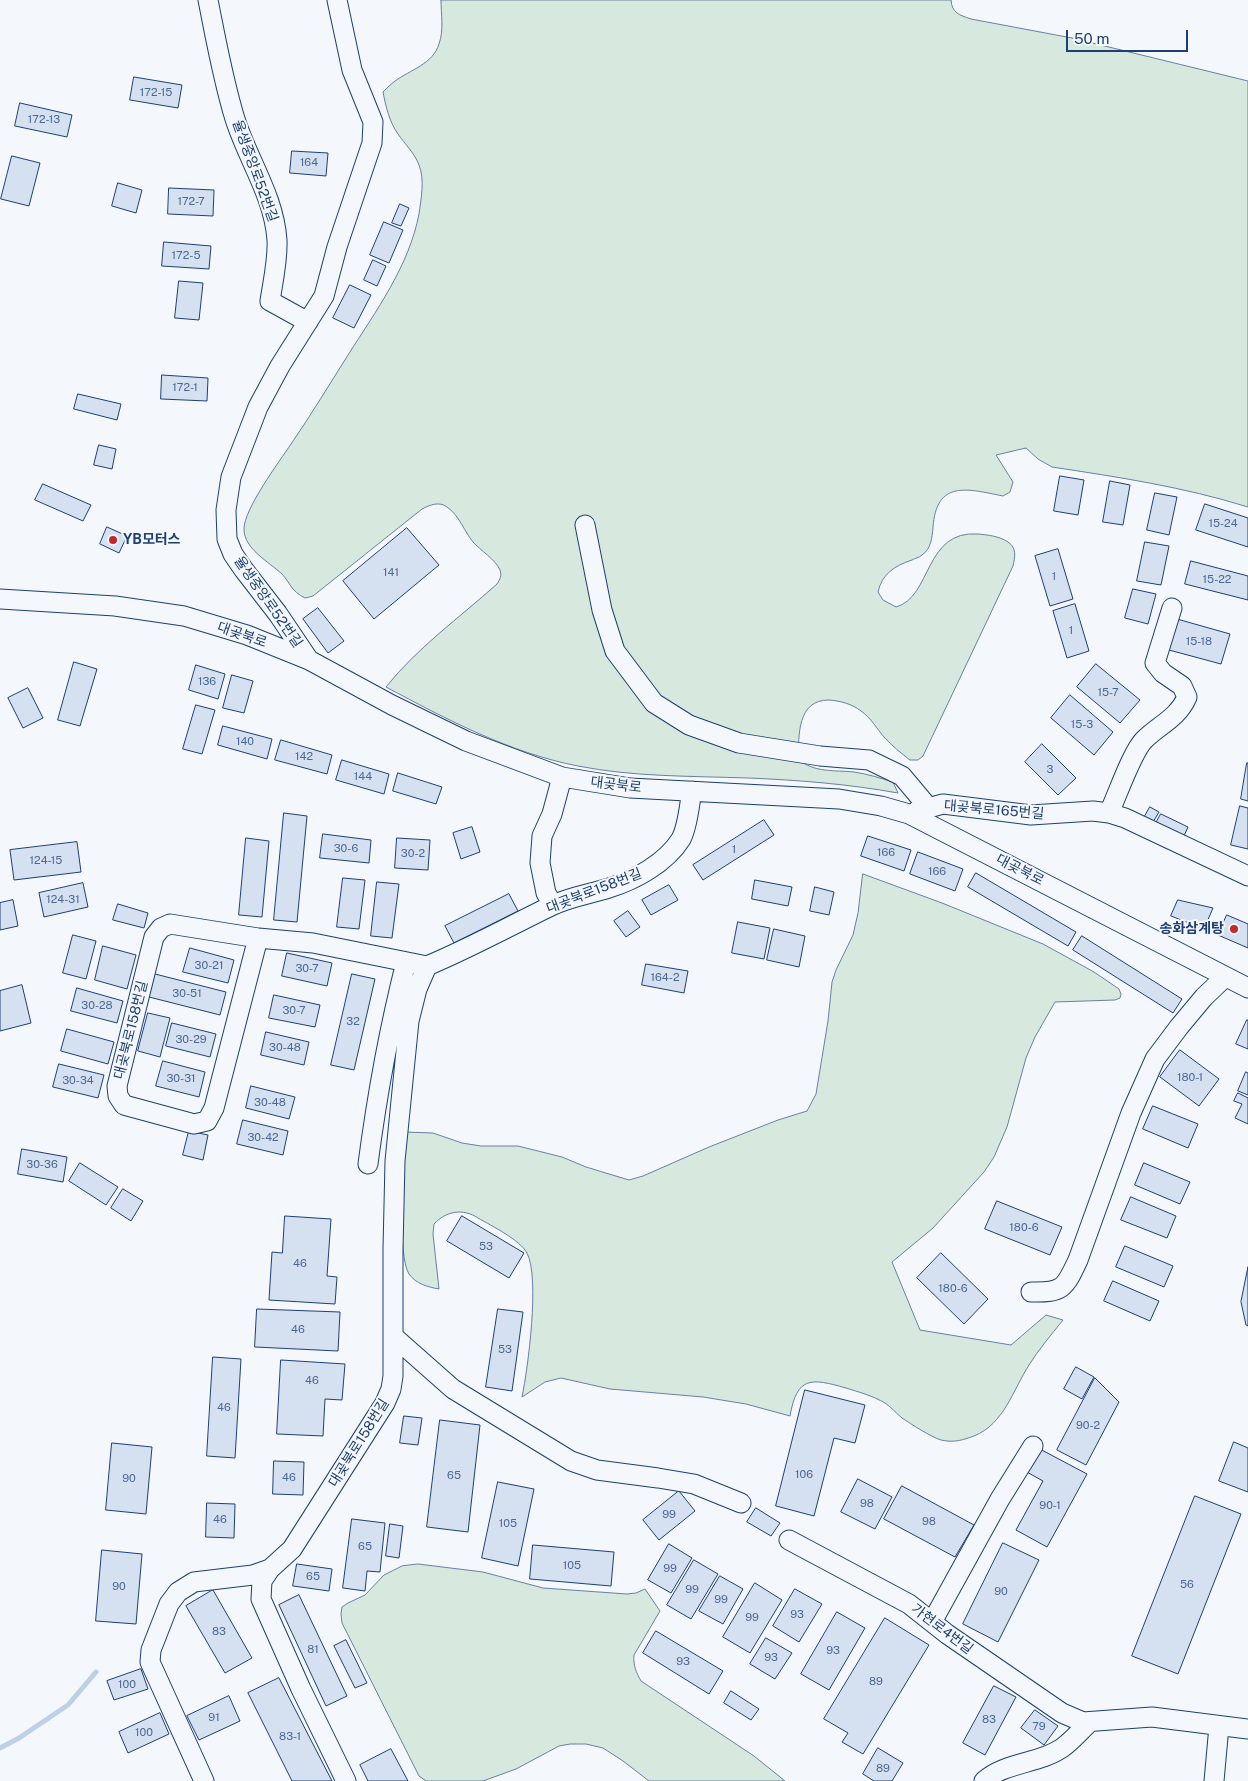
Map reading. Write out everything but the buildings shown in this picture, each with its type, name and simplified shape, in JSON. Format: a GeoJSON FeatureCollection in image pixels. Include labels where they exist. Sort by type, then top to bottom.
{"type":"FeatureCollection","features":[{"type":"Feature","properties":{"kind":"street","name":"율생중앙로52번길"},"geometry":{"type":"LineString","coordinates":[[208,0],[226,85],[236,120],[264,187],[274,219],[277,242],[276,268],[270,301],[308,322]]}},
{"type":"Feature","properties":{"kind":"street","name":"율생중앙로52번길"},"geometry":{"type":"LineString","coordinates":[[309,660],[278,614],[244,570],[227,539],[225,527],[231,477],[248,429],[266,391],[324,296],[347,216],[370,154],[373,122],[352,70],[337,0]]}},
{"type":"Feature","properties":{"kind":"street"},"geometry":{"type":"LineString","coordinates":[[585,525],[602,610],[615,651],[654,703],[689,725],[739,743],[820,756],[869,760],[902,776],[928,807]]}},
{"type":"Feature","properties":{"kind":"street","name":"대곶북로"},"geometry":{"type":"LineString","coordinates":[[0,598],[115,606],[184,616],[247,634],[309,660],[392,705],[466,741],[562,778],[630,788],[839,799],[881,806],[909,814],[1248,988]]}},
{"type":"Feature","properties":{"kind":"street"},"geometry":{"type":"LineString","coordinates":[[1110,813],[1143,741],[1182,707],[1187,697],[1182,686],[1163,673],[1155,663],[1172,608]]}},
{"type":"Feature","properties":{"kind":"street"},"geometry":{"type":"LineString","coordinates":[[553,905],[546,893],[540,863],[542,836],[552,814],[562,778]]}},
{"type":"Feature","properties":{"kind":"street","name":"대곶북로158번길"},"geometry":{"type":"LineString","coordinates":[[258,938],[214,1108],[207,1121],[194,1124],[124,1106],[118,1096],[117,1086],[154,937],[161,928],[170,924],[258,938],[313,943],[427,966],[468,948],[553,905],[611,887],[652,868],[681,839],[688,817],[692,791]]}},
{"type":"Feature","properties":{"kind":"street","name":"대곶북로165번길"},"geometry":{"type":"LineString","coordinates":[[909,814],[943,804],[1031,816],[1093,810],[1110,813],[1125,818],[1248,876]]}},
{"type":"Feature","properties":{"kind":"street"},"geometry":{"type":"LineString","coordinates":[[368,1164],[377,1095],[390,1025],[406,962]]}},
{"type":"Feature","properties":{"kind":"street","name":"대곶북로158번길"},"geometry":{"type":"LineString","coordinates":[[204,1781],[150,1662],[151,1650],[170,1604],[178,1592],[194,1582],[253,1575],[270,1569],[292,1549],[385,1403],[391,1389],[394,1336],[395,1161],[409,1021],[417,989],[427,966]]}},
{"type":"Feature","properties":{"kind":"street"},"geometry":{"type":"LineString","coordinates":[[1031,1292],[1050,1292],[1061,1289],[1070,1279],[1131,1113],[1155,1059],[1204,997],[1225,977]]}},
{"type":"Feature","properties":{"kind":"street"},"geometry":{"type":"LineString","coordinates":[[394,1336],[453,1389],[571,1461],[597,1470],[694,1484],[741,1504]]}},
{"type":"Feature","properties":{"kind":"street"},"geometry":{"type":"LineString","coordinates":[[932,1622],[1000,1499],[1034,1446]]}},
{"type":"Feature","properties":{"kind":"street","name":"가현로4번길"},"geometry":{"type":"LineString","coordinates":[[789,1540],[909,1604],[1062,1713],[1083,1722],[1152,1717],[1248,1729]]}},
{"type":"Feature","properties":{"kind":"street"},"geometry":{"type":"LineString","coordinates":[[270,1569],[262,1581],[261,1600],[346,1781]]}},
{"type":"Feature","properties":{"kind":"street"},"geometry":{"type":"LineString","coordinates":[[984,1781],[1000,1771],[1026,1763],[1062,1748],[1090,1722]]}},
{"type":"Feature","properties":{"kind":"street"},"geometry":{"type":"LineString","coordinates":[[1214,1781],[1219,1726]]}},
{"type":"Feature","properties":{"kind":"shaded area"},"geometry":{"type":"Polygon","coordinates":[[[441,0],[951,0],[953,8],[957,13],[971,19],[1072,38],[1248,81],[1248,507],[1175,488],[1052,467],[1038,459],[1026,448],[996,455],[1013,482],[1010,492],[1003,496],[966,490],[947,494],[940,501],[935,512],[931,539],[927,550],[920,557],[900,565],[882,580],[878,592],[883,600],[896,607],[908,601],[938,553],[947,542],[960,536],[978,534],[1001,538],[1011,544],[1015,556],[1013,566],[923,756],[918,760],[910,760],[887,740],[865,714],[854,706],[838,701],[829,700],[811,706],[805,712],[800,730],[798,759],[804,763],[818,769],[854,772],[893,782],[898,793],[804,781],[641,774],[578,766],[528,753],[503,744],[455,723],[386,687],[411,659],[497,584],[500,579],[501,572],[498,566],[473,542],[455,514],[441,504],[431,505],[422,509],[313,596],[305,598],[294,590],[282,574],[253,549],[248,543],[244,529],[256,498],[380,305],[408,252],[419,214],[422,177],[415,157],[392,124],[383,92],[395,81],[426,62],[436,51],[441,33],[441,0]]]}},
{"type":"Feature","properties":{"kind":"shaded area"},"geometry":{"type":"Polygon","coordinates":[[[863,874],[942,903],[1043,944],[1094,972],[1119,989],[1120,998],[1115,1000],[1055,1002],[1035,1037],[1026,1058],[1007,1127],[994,1157],[984,1172],[933,1228],[892,1262],[920,1330],[1011,1345],[1046,1315],[1063,1320],[1033,1359],[1000,1415],[984,1431],[958,1441],[941,1440],[921,1430],[902,1418],[887,1405],[871,1396],[834,1385],[815,1382],[808,1383],[797,1393],[790,1416],[746,1404],[703,1397],[610,1389],[561,1378],[545,1382],[522,1397],[530,1345],[533,1302],[531,1265],[527,1253],[512,1238],[491,1225],[472,1215],[455,1212],[444,1216],[434,1224],[433,1234],[439,1289],[422,1285],[415,1280],[409,1274],[405,1264],[403,1248],[402,1184],[404,1132],[433,1133],[462,1143],[481,1146],[518,1146],[562,1157],[586,1167],[629,1180],[643,1176],[778,1120],[807,1111],[816,1094],[828,1021],[832,982],[853,935],[863,874]]]}},
{"type":"Feature","properties":{"kind":"shaded area"},"geometry":{"type":"Polygon","coordinates":[[[418,1564],[483,1572],[543,1588],[627,1594],[645,1589],[660,1611],[634,1655],[635,1668],[641,1681],[754,1756],[785,1781],[649,1781],[603,1748],[586,1744],[570,1744],[559,1746],[516,1769],[483,1781],[426,1781],[419,1776],[342,1623],[341,1614],[342,1607],[365,1595],[384,1575],[402,1566],[418,1564]]]}},
{"type":"Feature","properties":{"kind":"waterway"},"geometry":{"type":"LineString","coordinates":[[0,1748],[19,1738],[68,1705],[96,1672]]}},
{"type":"Feature","properties":{"kind":"place","name":"YB모터스"},"geometry":{"type":"Point","coordinates":[113,540]}},
{"type":"Feature","properties":{"kind":"place","name":"송화삼계탕"},"geometry":{"type":"Point","coordinates":[1234,929]}}]}
